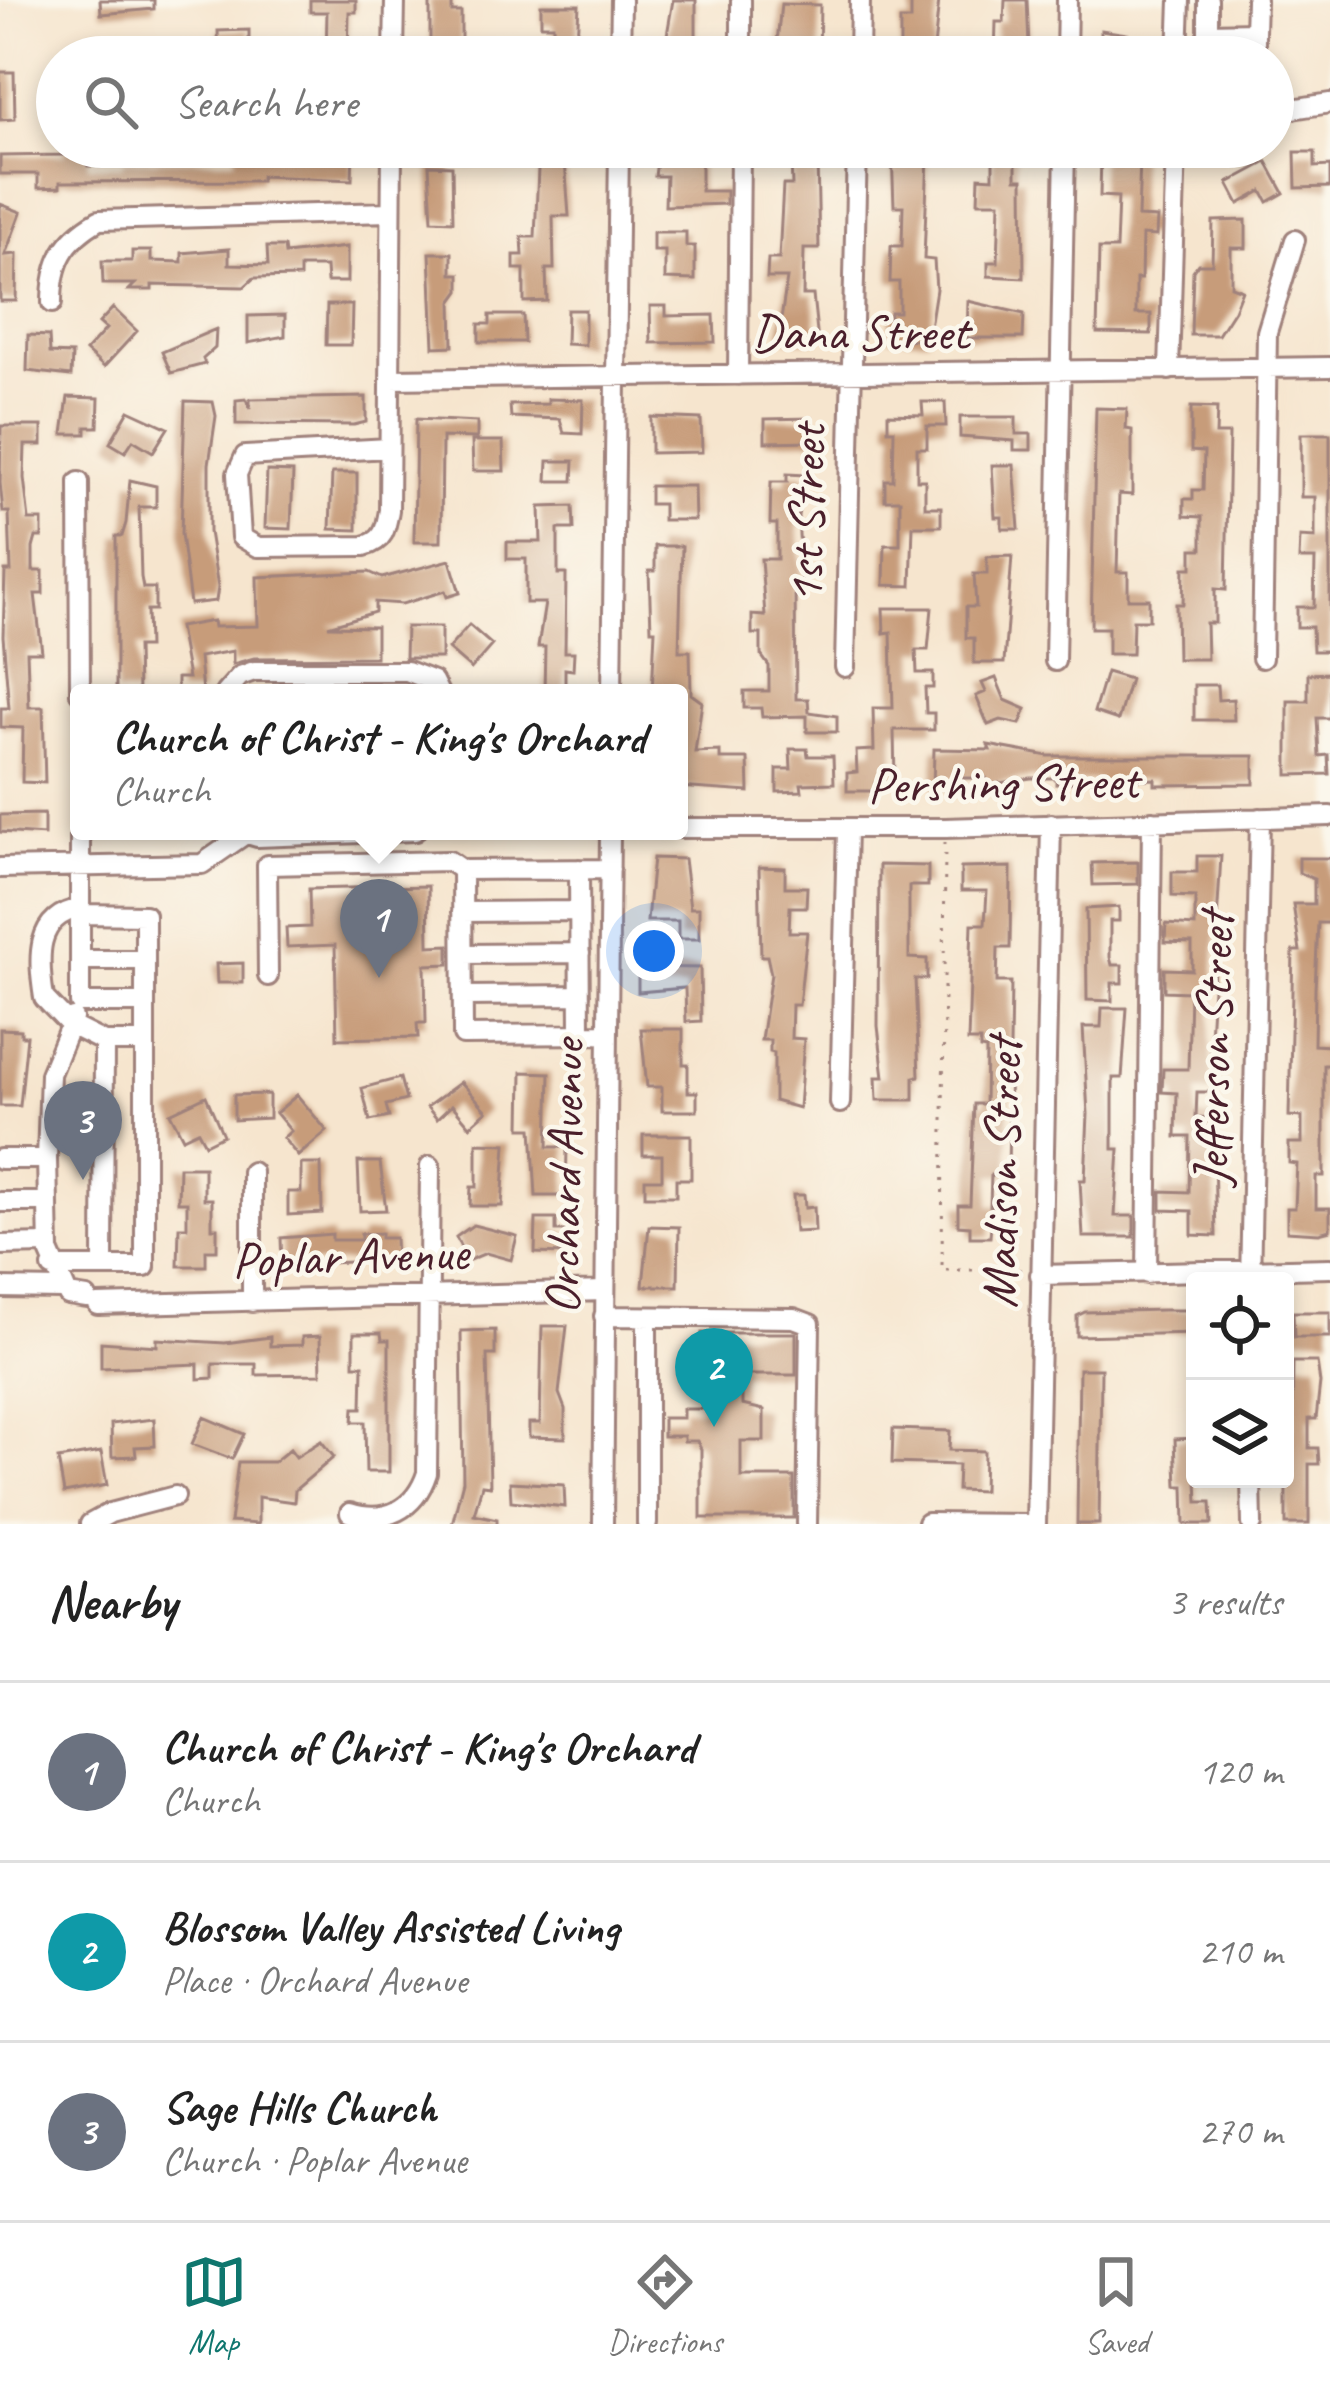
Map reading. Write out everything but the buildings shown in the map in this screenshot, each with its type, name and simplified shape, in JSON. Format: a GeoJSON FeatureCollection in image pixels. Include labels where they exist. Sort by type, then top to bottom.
{"type":"FeatureCollection","features":[{"type":"Feature","properties":{"kind":"street"},"geometry":{"type":"LineString","coordinates":[[394,36],[395,0]]}},
{"type":"Feature","properties":{"kind":"street"},"geometry":{"type":"LineString","coordinates":[[620,36],[621,0]]}},
{"type":"Feature","properties":{"kind":"street"},"geometry":{"type":"LineString","coordinates":[[741,0],[741,36]]}},
{"type":"Feature","properties":{"kind":"street"},"geometry":{"type":"LineString","coordinates":[[859,36],[860,0]]}},
{"type":"Feature","properties":{"kind":"street"},"geometry":{"type":"LineString","coordinates":[[1066,36],[1067,0]]}},
{"type":"Feature","properties":{"kind":"street"},"geometry":{"type":"LineString","coordinates":[[1179,36],[1180,0]]}},
{"type":"Feature","properties":{"kind":"street"},"geometry":{"type":"LineString","coordinates":[[1208,0],[1208,33],[1255,32]]}},
{"type":"Feature","properties":{"kind":"street"},"geometry":{"type":"LineString","coordinates":[[1255,36],[1256,0]]}},
{"type":"Feature","properties":{"kind":"street"},"geometry":{"type":"LineString","coordinates":[[1294,109],[1330,103]]}},
{"type":"Feature","properties":{"kind":"street"},"geometry":{"type":"LineString","coordinates":[[389,448],[245,456],[237,474],[241,537],[258,547],[375,543],[386,530],[389,510],[391,379],[391,168]]}},
{"type":"Feature","properties":{"kind":"street"},"geometry":{"type":"LineString","coordinates":[[612,684],[619,168]]}},
{"type":"Feature","properties":{"kind":"street"},"geometry":{"type":"LineString","coordinates":[[738,375],[740,168]]}},
{"type":"Feature","properties":{"kind":"street","name":"1st Street"},"geometry":{"type":"LineString","coordinates":[[844,668],[857,168]]}},
{"type":"Feature","properties":{"kind":"street"},"geometry":{"type":"LineString","coordinates":[[1054,662],[1064,168]]}},
{"type":"Feature","properties":{"kind":"street"},"geometry":{"type":"LineString","coordinates":[[1169,370],[1175,168]]}},
{"type":"Feature","properties":{"kind":"street"},"geometry":{"type":"LineString","coordinates":[[52,303],[52,275],[69,237],[99,220],[390,212]]}},
{"type":"Feature","properties":{"kind":"street"},"geometry":{"type":"LineString","coordinates":[[1262,658],[1268,322],[1295,240]]}},
{"type":"Feature","properties":{"kind":"street","name":"Dana Street"},"geometry":{"type":"LineString","coordinates":[[391,379],[1330,367]]}},
{"type":"Feature","properties":{"kind":"street"},"geometry":{"type":"LineString","coordinates":[[79,482],[80,684]]}},
{"type":"Feature","properties":{"kind":"street"},"geometry":{"type":"LineString","coordinates":[[232,684],[254,671],[407,671],[434,684]]}},
{"type":"Feature","properties":{"kind":"street","name":"Pershing Street"},"geometry":{"type":"LineString","coordinates":[[688,828],[945,828],[1330,816]]}},
{"type":"Feature","properties":{"kind":"street","name":"Jefferson Street"},"geometry":{"type":"LineString","coordinates":[[1250,1272],[1260,818]]}},
{"type":"Feature","properties":{"kind":"street"},"geometry":{"type":"LineString","coordinates":[[1147,1274],[1152,821]]}},
{"type":"Feature","properties":{"kind":"street","name":"Madison Street"},"geometry":{"type":"LineString","coordinates":[[1036,1524],[1051,824]]}},
{"type":"Feature","properties":{"kind":"street"},"geometry":{"type":"LineString","coordinates":[[840,1102],[847,829]]}},
{"type":"Feature","properties":{"kind":"street"},"geometry":{"type":"LineString","coordinates":[[0,1288],[61,1288],[48,1244],[50,1074],[80,1003],[80,840]]}},
{"type":"Feature","properties":{"kind":"street"},"geometry":{"type":"LineString","coordinates":[[0,868],[202,864],[232,840]]}},
{"type":"Feature","properties":{"kind":"street","name":"Orchard Avenue"},"geometry":{"type":"LineString","coordinates":[[603,1524],[610,840]]}},
{"type":"Feature","properties":{"kind":"street"},"geometry":{"type":"LineString","coordinates":[[268,976],[268,865],[449,861],[462,870],[610,869]]}},
{"type":"Feature","properties":{"kind":"street"},"geometry":{"type":"LineString","coordinates":[[579,869],[580,1034]]}},
{"type":"Feature","properties":{"kind":"street"},"geometry":{"type":"LineString","coordinates":[[462,870],[463,1035],[608,1034]]}},
{"type":"Feature","properties":{"kind":"street"},"geometry":{"type":"LineString","coordinates":[[52,1267],[145,1267],[146,914],[81,911],[53,917],[42,934],[44,998],[70,1025],[104,1042],[145,1042]]}},
{"type":"Feature","properties":{"kind":"street"},"geometry":{"type":"LineString","coordinates":[[462,912],[579,911]]}},
{"type":"Feature","properties":{"kind":"street"},"geometry":{"type":"LineString","coordinates":[[463,954],[580,953]]}},
{"type":"Feature","properties":{"kind":"street"},"geometry":{"type":"LineString","coordinates":[[81,960],[145,960]]}},
{"type":"Feature","properties":{"kind":"street"},"geometry":{"type":"LineString","coordinates":[[463,996],[580,995]]}},
{"type":"Feature","properties":{"kind":"street"},"geometry":{"type":"LineString","coordinates":[[80,1003],[145,1003]]}},
{"type":"Feature","properties":{"kind":"street"},"geometry":{"type":"LineString","coordinates":[[103,1267],[104,1042]]}},
{"type":"Feature","properties":{"kind":"street"},"geometry":{"type":"LineString","coordinates":[[0,1159],[47,1159]]}},
{"type":"Feature","properties":{"kind":"street"},"geometry":{"type":"LineString","coordinates":[[350,1513],[380,1520],[404,1509],[423,1485],[430,1166]]}},
{"type":"Feature","properties":{"kind":"street"},"geometry":{"type":"LineString","coordinates":[[252,1172],[252,1302]]}},
{"type":"Feature","properties":{"kind":"street"},"geometry":{"type":"LineString","coordinates":[[0,1202],[47,1202]]}},
{"type":"Feature","properties":{"kind":"street"},"geometry":{"type":"LineString","coordinates":[[0,1245],[48,1244]]}},
{"type":"Feature","properties":{"kind":"street"},"geometry":{"type":"LineString","coordinates":[[1290,1272],[1330,1268]]}},
{"type":"Feature","properties":{"kind":"street"},"geometry":{"type":"LineString","coordinates":[[1040,1275],[1186,1275]]}},
{"type":"Feature","properties":{"kind":"street","name":"Poplar Avenue"},"geometry":{"type":"LineString","coordinates":[[61,1288],[92,1302],[605,1291]]}},
{"type":"Feature","properties":{"kind":"street"},"geometry":{"type":"LineString","coordinates":[[604,1316],[794,1318],[810,1324],[807,1524]]}},
{"type":"Feature","properties":{"kind":"street"},"geometry":{"type":"LineString","coordinates":[[647,1317],[647,1524]]}},
{"type":"Feature","properties":{"kind":"street"},"geometry":{"type":"LineString","coordinates":[[1251,1488],[1252,1524]]}},
{"type":"Feature","properties":{"kind":"street"},"geometry":{"type":"LineString","coordinates":[[90,1524],[110,1513],[176,1496]]}},
{"type":"Feature","properties":{"kind":"street"},"geometry":{"type":"LineString","coordinates":[[927,1523],[1036,1524]]}},
{"type":"Feature","properties":{"kind":"path"},"geometry":{"type":"LineString","coordinates":[[945,828],[942,1270],[1020,1269],[1040,1275]]}},
{"type":"Feature","properties":{"kind":"place","name":"Church of Christ - King's Orchard"},"geometry":{"type":"Point","coordinates":[379,978]}},
{"type":"Feature","properties":{"kind":"place","name":"Sage Hills Church"},"geometry":{"type":"Point","coordinates":[83,1180]}},
{"type":"Feature","properties":{"kind":"place","name":"Blossom Valley Assisted Living"},"geometry":{"type":"Point","coordinates":[714,1427]}}]}
